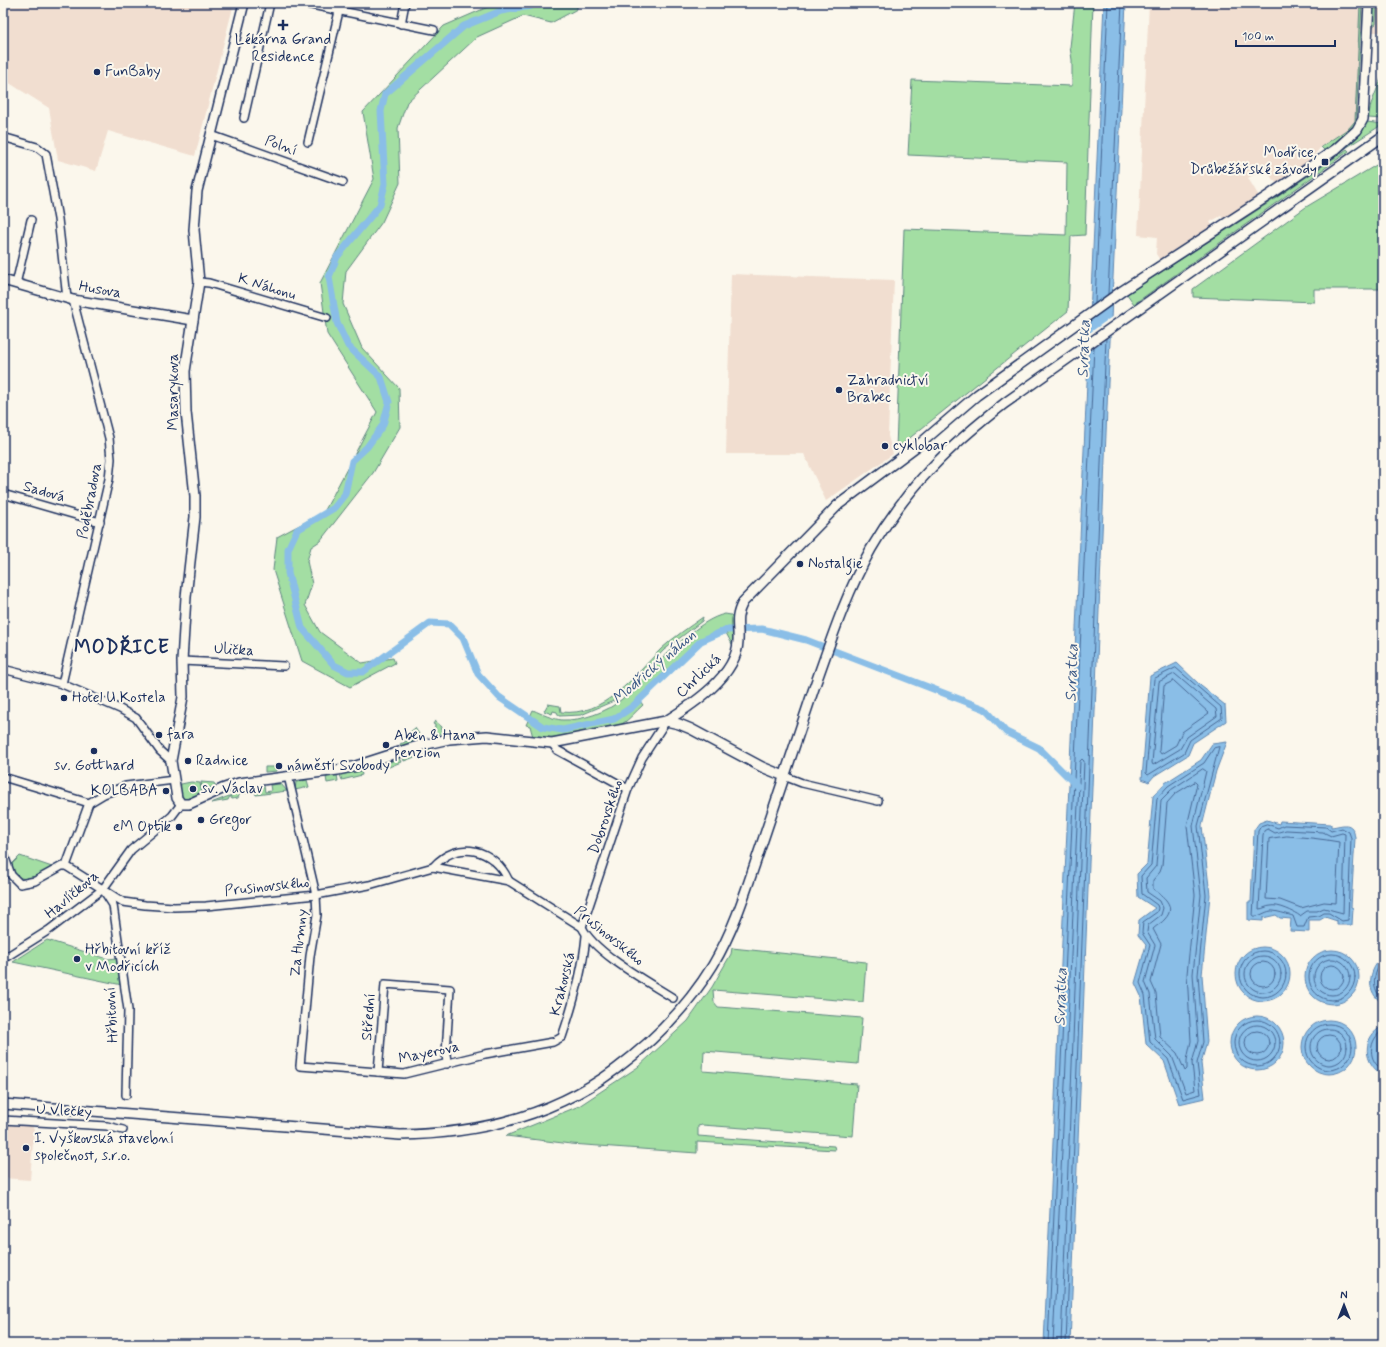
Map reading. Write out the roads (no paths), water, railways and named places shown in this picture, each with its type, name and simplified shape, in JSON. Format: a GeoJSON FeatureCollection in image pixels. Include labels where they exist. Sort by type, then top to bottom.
{"type":"FeatureCollection","features":[{"type":"Feature","properties":{"kind":"street","name":"Masarykova"},"geometry":{"type":"LineString","coordinates":[[171,761],[183,697],[182,660],[186,597],[195,517],[195,496],[186,412],[185,371],[199,282],[199,268],[194,230],[197,192],[244,3]]}},
{"type":"Feature","properties":{"kind":"street"},"geometry":{"type":"LineString","coordinates":[[244,118],[270,3]]}},
{"type":"Feature","properties":{"kind":"street"},"geometry":{"type":"LineString","coordinates":[[302,3],[434,30]]}},
{"type":"Feature","properties":{"kind":"street"},"geometry":{"type":"LineString","coordinates":[[308,142],[341,3]]}},
{"type":"Feature","properties":{"kind":"street"},"geometry":{"type":"LineString","coordinates":[[401,24],[406,3]]}},
{"type":"Feature","properties":{"kind":"street","name":"Chrlická"},"geometry":{"type":"LineString","coordinates":[[666,721],[692,705],[716,683],[735,660],[738,641],[738,612],[743,602],[838,505],[921,443],[977,395],[1122,291],[1271,194],[1336,149],[1357,130],[1363,119],[1369,3]]}},
{"type":"Feature","properties":{"kind":"street","name":"Polní"},"geometry":{"type":"LineString","coordinates":[[211,135],[343,182]]}},
{"type":"Feature","properties":{"kind":"street"},"geometry":{"type":"LineString","coordinates":[[3,1104],[414,1135],[461,1132],[496,1125],[532,1114],[563,1101],[594,1085],[644,1047],[674,1017],[701,983],[731,930],[833,634],[849,594],[871,550],[905,498],[928,469],[977,424],[1078,350],[1383,136]]}},
{"type":"Feature","properties":{"kind":"street","name":"Poděbradova"},"geometry":{"type":"LineString","coordinates":[[3,137],[37,147],[46,154],[70,299],[106,426],[111,459],[109,479],[100,522],[62,684]]}},
{"type":"Feature","properties":{"kind":"street"},"geometry":{"type":"LineString","coordinates":[[16,284],[31,220]]}},
{"type":"Feature","properties":{"kind":"street","name":"Husova"},"geometry":{"type":"LineString","coordinates":[[3,280],[70,299],[193,320]]}},
{"type":"Feature","properties":{"kind":"street","name":"K Náhonu"},"geometry":{"type":"LineString","coordinates":[[199,282],[209,283],[327,318]]}},
{"type":"Feature","properties":{"kind":"street","name":"Sadová"},"geometry":{"type":"LineString","coordinates":[[3,494],[100,522]]}},
{"type":"Feature","properties":{"kind":"street","name":"Ulička"},"geometry":{"type":"LineString","coordinates":[[182,660],[284,666]]}},
{"type":"Feature","properties":{"kind":"street"},"geometry":{"type":"LineString","coordinates":[[4,671],[62,684],[120,709],[136,718],[160,750],[171,761],[177,798],[181,804],[189,804],[239,783],[356,766],[418,746],[456,738],[486,736],[552,743],[666,721],[691,729],[762,767],[802,783],[878,801]]}},
{"type":"Feature","properties":{"kind":"street","name":"Dobrovského"},"geometry":{"type":"LineString","coordinates":[[582,927],[628,789],[642,758],[666,721]]}},
{"type":"Feature","properties":{"kind":"street"},"geometry":{"type":"LineString","coordinates":[[552,743],[557,750],[628,789]]}},
{"type":"Feature","properties":{"kind":"street","name":"Za Humny"},"geometry":{"type":"LineString","coordinates":[[288,776],[316,895],[316,914],[310,956],[300,1066]]}},
{"type":"Feature","properties":{"kind":"street"},"geometry":{"type":"LineString","coordinates":[[3,777],[89,803]]}},
{"type":"Feature","properties":{"kind":"street"},"geometry":{"type":"LineString","coordinates":[[3,852],[11,875],[20,884],[26,884],[62,866],[66,866],[89,803],[104,794],[126,786],[174,780]]}},
{"type":"Feature","properties":{"kind":"street","name":"Havlíčkova"},"geometry":{"type":"LineString","coordinates":[[3,959],[50,930],[103,890],[131,850],[172,816],[181,804]]}},
{"type":"Feature","properties":{"kind":"street","name":"Prusinovského"},"geometry":{"type":"LineString","coordinates":[[433,867],[442,857],[452,852],[472,850],[485,855],[504,870],[509,881]]}},
{"type":"Feature","properties":{"kind":"street","name":"Prusinovského"},"geometry":{"type":"LineString","coordinates":[[66,866],[123,902],[174,907],[206,906],[316,895],[369,885],[433,867],[509,881],[582,927],[586,936],[617,962],[672,998]]}},
{"type":"Feature","properties":{"kind":"street","name":"Hřbitovní"},"geometry":{"type":"LineString","coordinates":[[103,890],[113,905],[128,1010],[126,1095]]}},
{"type":"Feature","properties":{"kind":"street","name":"Krakovská"},"geometry":{"type":"LineString","coordinates":[[562,1037],[584,954],[586,936]]}},
{"type":"Feature","properties":{"kind":"street","name":"Střední"},"geometry":{"type":"LineString","coordinates":[[378,1072],[385,984],[450,990],[447,1064]]}},
{"type":"Feature","properties":{"kind":"street","name":"Mayerova"},"geometry":{"type":"LineString","coordinates":[[300,1066],[404,1074],[485,1054],[553,1042],[562,1037]]}},
{"type":"Feature","properties":{"kind":"street","name":"U Vlečky"},"geometry":{"type":"LineString","coordinates":[[3,1120],[107,1126],[123,1130]]}},
{"type":"Feature","properties":{"kind":"water","name":"Svratka"},"geometry":{"type":"Polygon","coordinates":[[[1104,3],[1126,3],[1108,383],[1070,1344],[1044,1344],[1104,3]]]}},
{"type":"Feature","properties":{"kind":"water"},"geometry":{"type":"Polygon","coordinates":[[[1177,663],[1201,686],[1225,705],[1226,721],[1193,743],[1188,755],[1154,776],[1149,782],[1142,779],[1150,676],[1177,663]]]}},
{"type":"Feature","properties":{"kind":"water"},"geometry":{"type":"Polygon","coordinates":[[[1227,742],[1216,771],[1202,826],[1210,895],[1202,975],[1207,1042],[1201,1063],[1205,1098],[1179,1104],[1164,1061],[1146,1044],[1141,996],[1135,983],[1146,945],[1138,935],[1139,920],[1155,908],[1138,897],[1137,874],[1147,864],[1153,796],[1165,783],[1201,760],[1212,744],[1227,742]]]}},
{"type":"Feature","properties":{"kind":"water"},"geometry":{"type":"Polygon","coordinates":[[[1267,820],[1279,824],[1280,821],[1331,824],[1331,827],[1346,825],[1352,828],[1355,838],[1351,907],[1353,908],[1352,925],[1337,925],[1337,921],[1325,917],[1320,920],[1309,920],[1309,932],[1290,931],[1291,919],[1280,918],[1276,915],[1263,918],[1263,921],[1248,920],[1248,902],[1251,902],[1254,830],[1259,823],[1267,820]]]}},
{"type":"Feature","properties":{"kind":"water"},"geometry":{"type":"Polygon","coordinates":[[[1263,947],[1273,949],[1282,955],[1288,964],[1290,974],[1288,984],[1282,993],[1273,999],[1263,1001],[1253,999],[1244,993],[1238,984],[1236,974],[1238,964],[1244,955],[1253,949],[1263,947]]]}},
{"type":"Feature","properties":{"kind":"water"},"geometry":{"type":"Polygon","coordinates":[[[1332,950],[1342,952],[1351,958],[1357,967],[1359,977],[1357,987],[1351,996],[1342,1002],[1332,1004],[1322,1002],[1313,996],[1307,987],[1305,977],[1307,967],[1313,958],[1322,952],[1332,950]]]}},
{"type":"Feature","properties":{"kind":"water"},"geometry":{"type":"Polygon","coordinates":[[[1383,957],[1383,1003],[1377,999],[1373,993],[1371,981],[1374,968],[1383,957]]]}},
{"type":"Feature","properties":{"kind":"water"},"geometry":{"type":"Polygon","coordinates":[[[1257,1016],[1267,1018],[1276,1024],[1282,1033],[1284,1043],[1282,1053],[1276,1062],[1267,1068],[1257,1070],[1247,1068],[1238,1062],[1232,1053],[1230,1043],[1232,1033],[1238,1024],[1247,1018],[1257,1016]]]}},
{"type":"Feature","properties":{"kind":"water"},"geometry":{"type":"Polygon","coordinates":[[[1329,1020],[1339,1022],[1348,1028],[1354,1037],[1356,1047],[1354,1057],[1348,1066],[1339,1072],[1329,1074],[1319,1072],[1310,1066],[1304,1057],[1302,1047],[1304,1037],[1310,1028],[1319,1022],[1329,1020]]]}},
{"type":"Feature","properties":{"kind":"water"},"geometry":{"type":"Polygon","coordinates":[[[1383,1026],[1383,1075],[1371,1064],[1368,1058],[1367,1050],[1371,1037],[1383,1026]]]}},
{"type":"Feature","properties":{"kind":"waterway","name":"Modřický náhon"},"geometry":{"type":"LineString","coordinates":[[535,3],[531,6],[501,11],[464,26],[385,94],[381,111],[385,184],[380,205],[337,257],[329,277],[337,323],[348,346],[381,377],[389,402],[383,425],[367,447],[352,461],[345,494],[334,508],[297,530],[288,549],[288,573],[302,628],[334,665],[348,672],[363,672],[430,623],[449,624],[463,638],[478,674],[499,697],[543,727],[563,730],[614,719],[632,707],[701,641],[726,630],[762,629],[806,640],[985,709],[1006,732],[1039,748],[1077,786]]}},
{"type":"Feature","properties":{"kind":"place","name":"Lékárna Grand Residence"},"geometry":{"type":"Point","coordinates":[283,25]}},
{"type":"Feature","properties":{"kind":"place","name":"FunBaby"},"geometry":{"type":"Point","coordinates":[97,72]}},
{"type":"Feature","properties":{"kind":"place","name":"Modřice, Drůbežářské závody"},"geometry":{"type":"Point","coordinates":[1325,162]}},
{"type":"Feature","properties":{"kind":"place","name":"Zahradnictví Brabec"},"geometry":{"type":"Point","coordinates":[839,390]}},
{"type":"Feature","properties":{"kind":"place","name":"cyklobar"},"geometry":{"type":"Point","coordinates":[885,446]}},
{"type":"Feature","properties":{"kind":"place","name":"Nostalgie"},"geometry":{"type":"Point","coordinates":[800,564]}},
{"type":"Feature","properties":{"kind":"place","name":"Hotel U Kostela"},"geometry":{"type":"Point","coordinates":[64,698]}},
{"type":"Feature","properties":{"kind":"place","name":"fara"},"geometry":{"type":"Point","coordinates":[159,735]}},
{"type":"Feature","properties":{"kind":"place","name":"Aben & Hana penzion"},"geometry":{"type":"Point","coordinates":[386,745]}},
{"type":"Feature","properties":{"kind":"place","name":"sv. Gotthard"},"geometry":{"type":"Point","coordinates":[94,751]}},
{"type":"Feature","properties":{"kind":"place","name":"Radnice"},"geometry":{"type":"Point","coordinates":[188,761]}},
{"type":"Feature","properties":{"kind":"place","name":"náměstí Svobody"},"geometry":{"type":"Point","coordinates":[279,766]}},
{"type":"Feature","properties":{"kind":"place","name":"sv. Václav"},"geometry":{"type":"Point","coordinates":[193,789]}},
{"type":"Feature","properties":{"kind":"place","name":"KOLBABA"},"geometry":{"type":"Point","coordinates":[166,791]}},
{"type":"Feature","properties":{"kind":"place","name":"Gregor"},"geometry":{"type":"Point","coordinates":[201,820]}},
{"type":"Feature","properties":{"kind":"place","name":"eM Optik"},"geometry":{"type":"Point","coordinates":[179,827]}},
{"type":"Feature","properties":{"kind":"place","name":"Hřbitovní kříž v Modřicích"},"geometry":{"type":"Point","coordinates":[77,959]}},
{"type":"Feature","properties":{"kind":"place","name":"I. Vyškovská stavební společnost, s.r.o."},"geometry":{"type":"Point","coordinates":[26,1148]}},
{"type":"Feature","properties":{"kind":"district","name":"MODŘICE"},"geometry":{"type":"Point","coordinates":[122,647]}}]}
